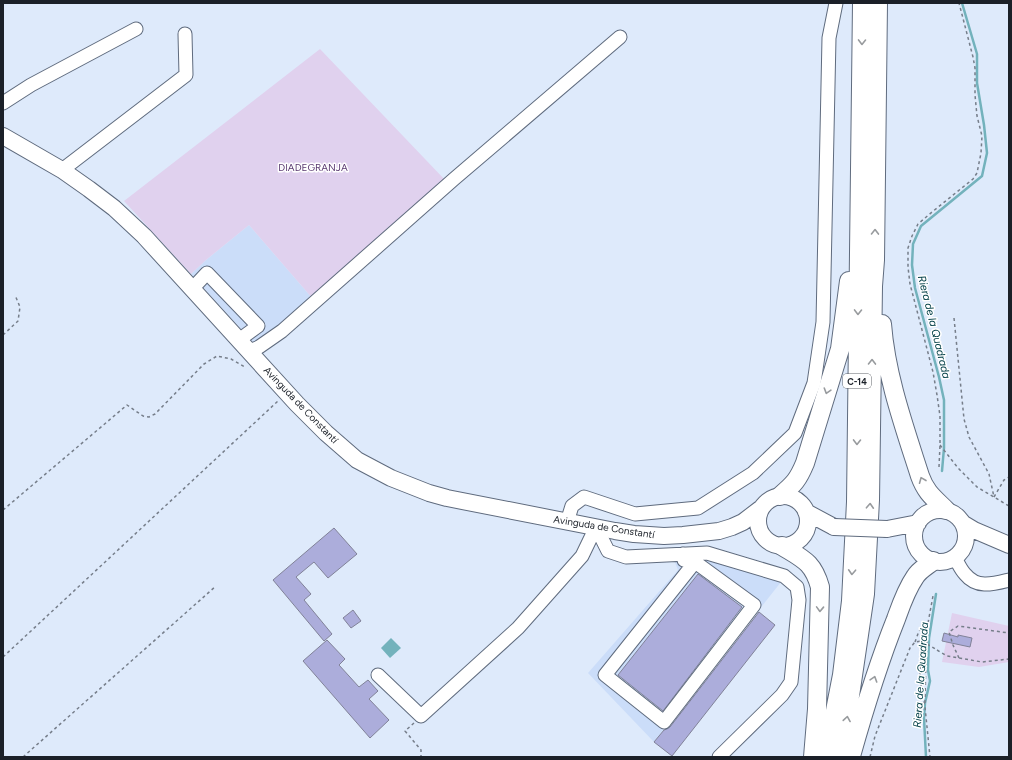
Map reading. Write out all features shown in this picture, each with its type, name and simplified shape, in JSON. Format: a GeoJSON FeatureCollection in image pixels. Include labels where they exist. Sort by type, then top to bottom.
{"type":"FeatureCollection","features":[{"type":"Feature","properties":{"kind":"highway","name":"C-14"},"geometry":{"type":"LineString","coordinates":[[826,757],[842,674],[850,600],[856,502],[862,3]]}},
{"type":"Feature","properties":{"kind":"highway","name":"C-14"},"geometry":{"type":"LineString","coordinates":[[840,757],[865,594],[870,500],[878,3]]}},
{"type":"Feature","properties":{"kind":"highway"},"geometry":{"type":"LineString","coordinates":[[780,496],[799,477],[805,463],[840,349],[848,289],[861,117]]}},
{"type":"Feature","properties":{"kind":"highway"},"geometry":{"type":"LineString","coordinates":[[875,260],[883,336],[894,395],[924,485],[928,492],[946,510]]}},
{"type":"Feature","properties":{"kind":"highway"},"geometry":{"type":"LineString","coordinates":[[782,546],[805,560],[812,567],[820,587],[817,709],[813,757]]}},
{"type":"Feature","properties":{"kind":"highway"},"geometry":{"type":"LineString","coordinates":[[851,757],[874,680],[899,610],[916,576],[923,568],[933,561]]}},
{"type":"Feature","properties":{"kind":"main road","name":"Avinguda de Constantí"},"geometry":{"type":"LineString","coordinates":[[3,136],[62,170],[114,208],[144,236],[326,433],[357,460],[391,478],[447,498],[567,522],[634,534],[664,536],[719,531]]}},
{"type":"Feature","properties":{"kind":"main road"},"geometry":{"type":"LineString","coordinates":[[719,531],[743,522],[760,509],[768,500],[780,496],[788,496],[796,499],[802,505],[808,520],[807,528],[797,541],[790,545],[782,546],[774,544],[766,540],[758,526],[760,509]]}},
{"type":"Feature","properties":{"kind":"main road"},"geometry":{"type":"LineString","coordinates":[[959,554],[966,541],[964,524],[960,518],[954,513],[946,510],[930,512],[923,516],[915,528],[914,541],[921,554],[933,561],[948,561],[981,544],[1003,543]]}},
{"type":"Feature","properties":{"kind":"main road"},"geometry":{"type":"LineString","coordinates":[[806,512],[834,527]]}},
{"type":"Feature","properties":{"kind":"main road"},"geometry":{"type":"LineString","coordinates":[[803,535],[834,527],[887,529],[918,523]]}},
{"type":"Feature","properties":{"kind":"main road"},"geometry":{"type":"LineString","coordinates":[[964,524],[1003,543]]}},
{"type":"Feature","properties":{"kind":"main road"},"geometry":{"type":"LineString","coordinates":[[887,529],[914,541]]}},
{"type":"Feature","properties":{"kind":"main road"},"geometry":{"type":"LineString","coordinates":[[719,531],[748,532],[764,537]]}},
{"type":"Feature","properties":{"kind":"street"},"geometry":{"type":"LineString","coordinates":[[567,522],[572,506],[584,497],[635,514],[698,508],[753,473],[795,433],[814,383],[823,322],[830,38],[836,3]]}},
{"type":"Feature","properties":{"kind":"street"},"geometry":{"type":"LineString","coordinates":[[3,103],[31,85],[136,29]]}},
{"type":"Feature","properties":{"kind":"street"},"geometry":{"type":"LineString","coordinates":[[62,170],[186,75],[186,34]]}},
{"type":"Feature","properties":{"kind":"street"},"geometry":{"type":"LineString","coordinates":[[244,346],[259,347],[282,331],[454,179],[620,37]]}},
{"type":"Feature","properties":{"kind":"street"},"geometry":{"type":"LineString","coordinates":[[192,289],[207,273],[258,326],[244,346]]}},
{"type":"Feature","properties":{"kind":"street"},"geometry":{"type":"LineString","coordinates":[[596,527],[608,551],[626,557],[707,553],[784,576],[797,587],[799,600],[791,682],[782,695],[719,757]]}},
{"type":"Feature","properties":{"kind":"street"},"geometry":{"type":"LineString","coordinates":[[378,675],[421,716],[518,628],[582,556],[596,527]]}},
{"type":"Feature","properties":{"kind":"street"},"geometry":{"type":"LineString","coordinates":[[684,554],[684,560],[694,562],[754,605],[664,722],[605,675],[694,562]]}},
{"type":"Feature","properties":{"kind":"street"},"geometry":{"type":"LineString","coordinates":[[959,554],[964,574],[972,581],[979,584],[991,584],[1009,580]]}},
{"type":"Feature","properties":{"kind":"path"},"geometry":{"type":"LineString","coordinates":[[939,467],[940,416],[933,372],[910,284],[908,248],[918,224],[973,179],[978,172],[982,136],[977,109],[975,68],[959,3]]}},
{"type":"Feature","properties":{"kind":"path"},"geometry":{"type":"LineString","coordinates":[[3,335],[18,321],[20,308],[15,295]]}},
{"type":"Feature","properties":{"kind":"path"},"geometry":{"type":"LineString","coordinates":[[954,318],[964,419],[969,437],[989,474],[994,497]]}},
{"type":"Feature","properties":{"kind":"path"},"geometry":{"type":"LineString","coordinates":[[3,510],[127,405],[143,416],[149,417],[155,414],[204,364],[217,356],[231,359],[250,369]]}},
{"type":"Feature","properties":{"kind":"path"},"geometry":{"type":"LineString","coordinates":[[3,657],[287,392]]}},
{"type":"Feature","properties":{"kind":"path"},"geometry":{"type":"LineString","coordinates":[[940,445],[958,468],[978,487],[1009,506]]}},
{"type":"Feature","properties":{"kind":"path"},"geometry":{"type":"LineString","coordinates":[[994,497],[1004,480],[1009,477]]}},
{"type":"Feature","properties":{"kind":"path"},"geometry":{"type":"LineString","coordinates":[[23,757],[216,586]]}},
{"type":"Feature","properties":{"kind":"path"},"geometry":{"type":"LineString","coordinates":[[930,757],[925,707],[926,648],[928,624],[933,596]]}},
{"type":"Feature","properties":{"kind":"path"},"geometry":{"type":"LineString","coordinates":[[870,757],[876,736],[910,648],[916,642],[919,631],[928,624]]}},
{"type":"Feature","properties":{"kind":"path"},"geometry":{"type":"LineString","coordinates":[[959,658],[949,632],[958,626],[1009,633]]}},
{"type":"Feature","properties":{"kind":"path"},"geometry":{"type":"LineString","coordinates":[[916,642],[922,641],[947,656],[982,662],[1009,659]]}},
{"type":"Feature","properties":{"kind":"path"},"geometry":{"type":"LineString","coordinates":[[922,641],[920,673],[922,695],[925,707]]}},
{"type":"Feature","properties":{"kind":"path"},"geometry":{"type":"LineString","coordinates":[[421,716],[405,731],[421,750],[421,757]]}},
{"type":"Feature","properties":{"kind":"shaded area"},"geometry":{"type":"Polygon","coordinates":[[[249,225],[313,299],[256,345],[191,274],[249,225]]]}},
{"type":"Feature","properties":{"kind":"shaded area"},"geometry":{"type":"Polygon","coordinates":[[[691,558],[707,560],[781,582],[654,742],[588,673],[678,570],[674,560],[691,558]]]}},
{"type":"Feature","properties":{"kind":"shaded area"},"geometry":{"type":"Polygon","coordinates":[[[391,638],[401,648],[390,658],[381,648],[391,638]]]}},
{"type":"Feature","properties":{"kind":"green space","name":"DIADEGRANJA"},"geometry":{"type":"Polygon","coordinates":[[[320,49],[446,181],[313,299],[249,225],[191,274],[124,201],[320,49]]]}},
{"type":"Feature","properties":{"kind":"green space"},"geometry":{"type":"Polygon","coordinates":[[[952,613],[1009,626],[1009,662],[979,667],[942,662],[952,613]]]}},
{"type":"Feature","properties":{"kind":"building"},"geometry":{"type":"Polygon","coordinates":[[[334,528],[357,554],[328,578],[314,562],[296,577],[311,594],[304,600],[332,634],[324,641],[273,580],[334,528]]]}},
{"type":"Feature","properties":{"kind":"building"},"geometry":{"type":"Polygon","coordinates":[[[698,574],[742,607],[663,711],[618,675],[698,574]]]}},
{"type":"Feature","properties":{"kind":"building"},"geometry":{"type":"Polygon","coordinates":[[[353,610],[361,621],[351,628],[343,618],[353,610]]]}},
{"type":"Feature","properties":{"kind":"building"},"geometry":{"type":"Polygon","coordinates":[[[759,612],[775,625],[672,756],[654,742],[664,730],[670,727],[759,612]]]}},
{"type":"Feature","properties":{"kind":"building"},"geometry":{"type":"Polygon","coordinates":[[[944,633],[958,637],[958,635],[972,638],[970,647],[942,641],[944,633]]]}},
{"type":"Feature","properties":{"kind":"building"},"geometry":{"type":"Polygon","coordinates":[[[327,640],[345,659],[339,665],[359,687],[368,680],[378,691],[369,699],[389,720],[370,738],[303,661],[327,640]]]}},
{"type":"Feature","properties":{"kind":"waterway","name":"Riera de la Quadrada"},"geometry":{"type":"LineString","coordinates":[[942,471],[944,448],[944,400],[915,288],[912,265],[913,244],[921,226],[982,176],[987,153],[977,83],[977,54],[962,3]]}},
{"type":"Feature","properties":{"kind":"waterway","name":"Riera de la Quadrada"},"geometry":{"type":"LineString","coordinates":[[926,757],[924,718],[925,703],[930,681],[928,670],[929,638],[936,594]]}}]}
